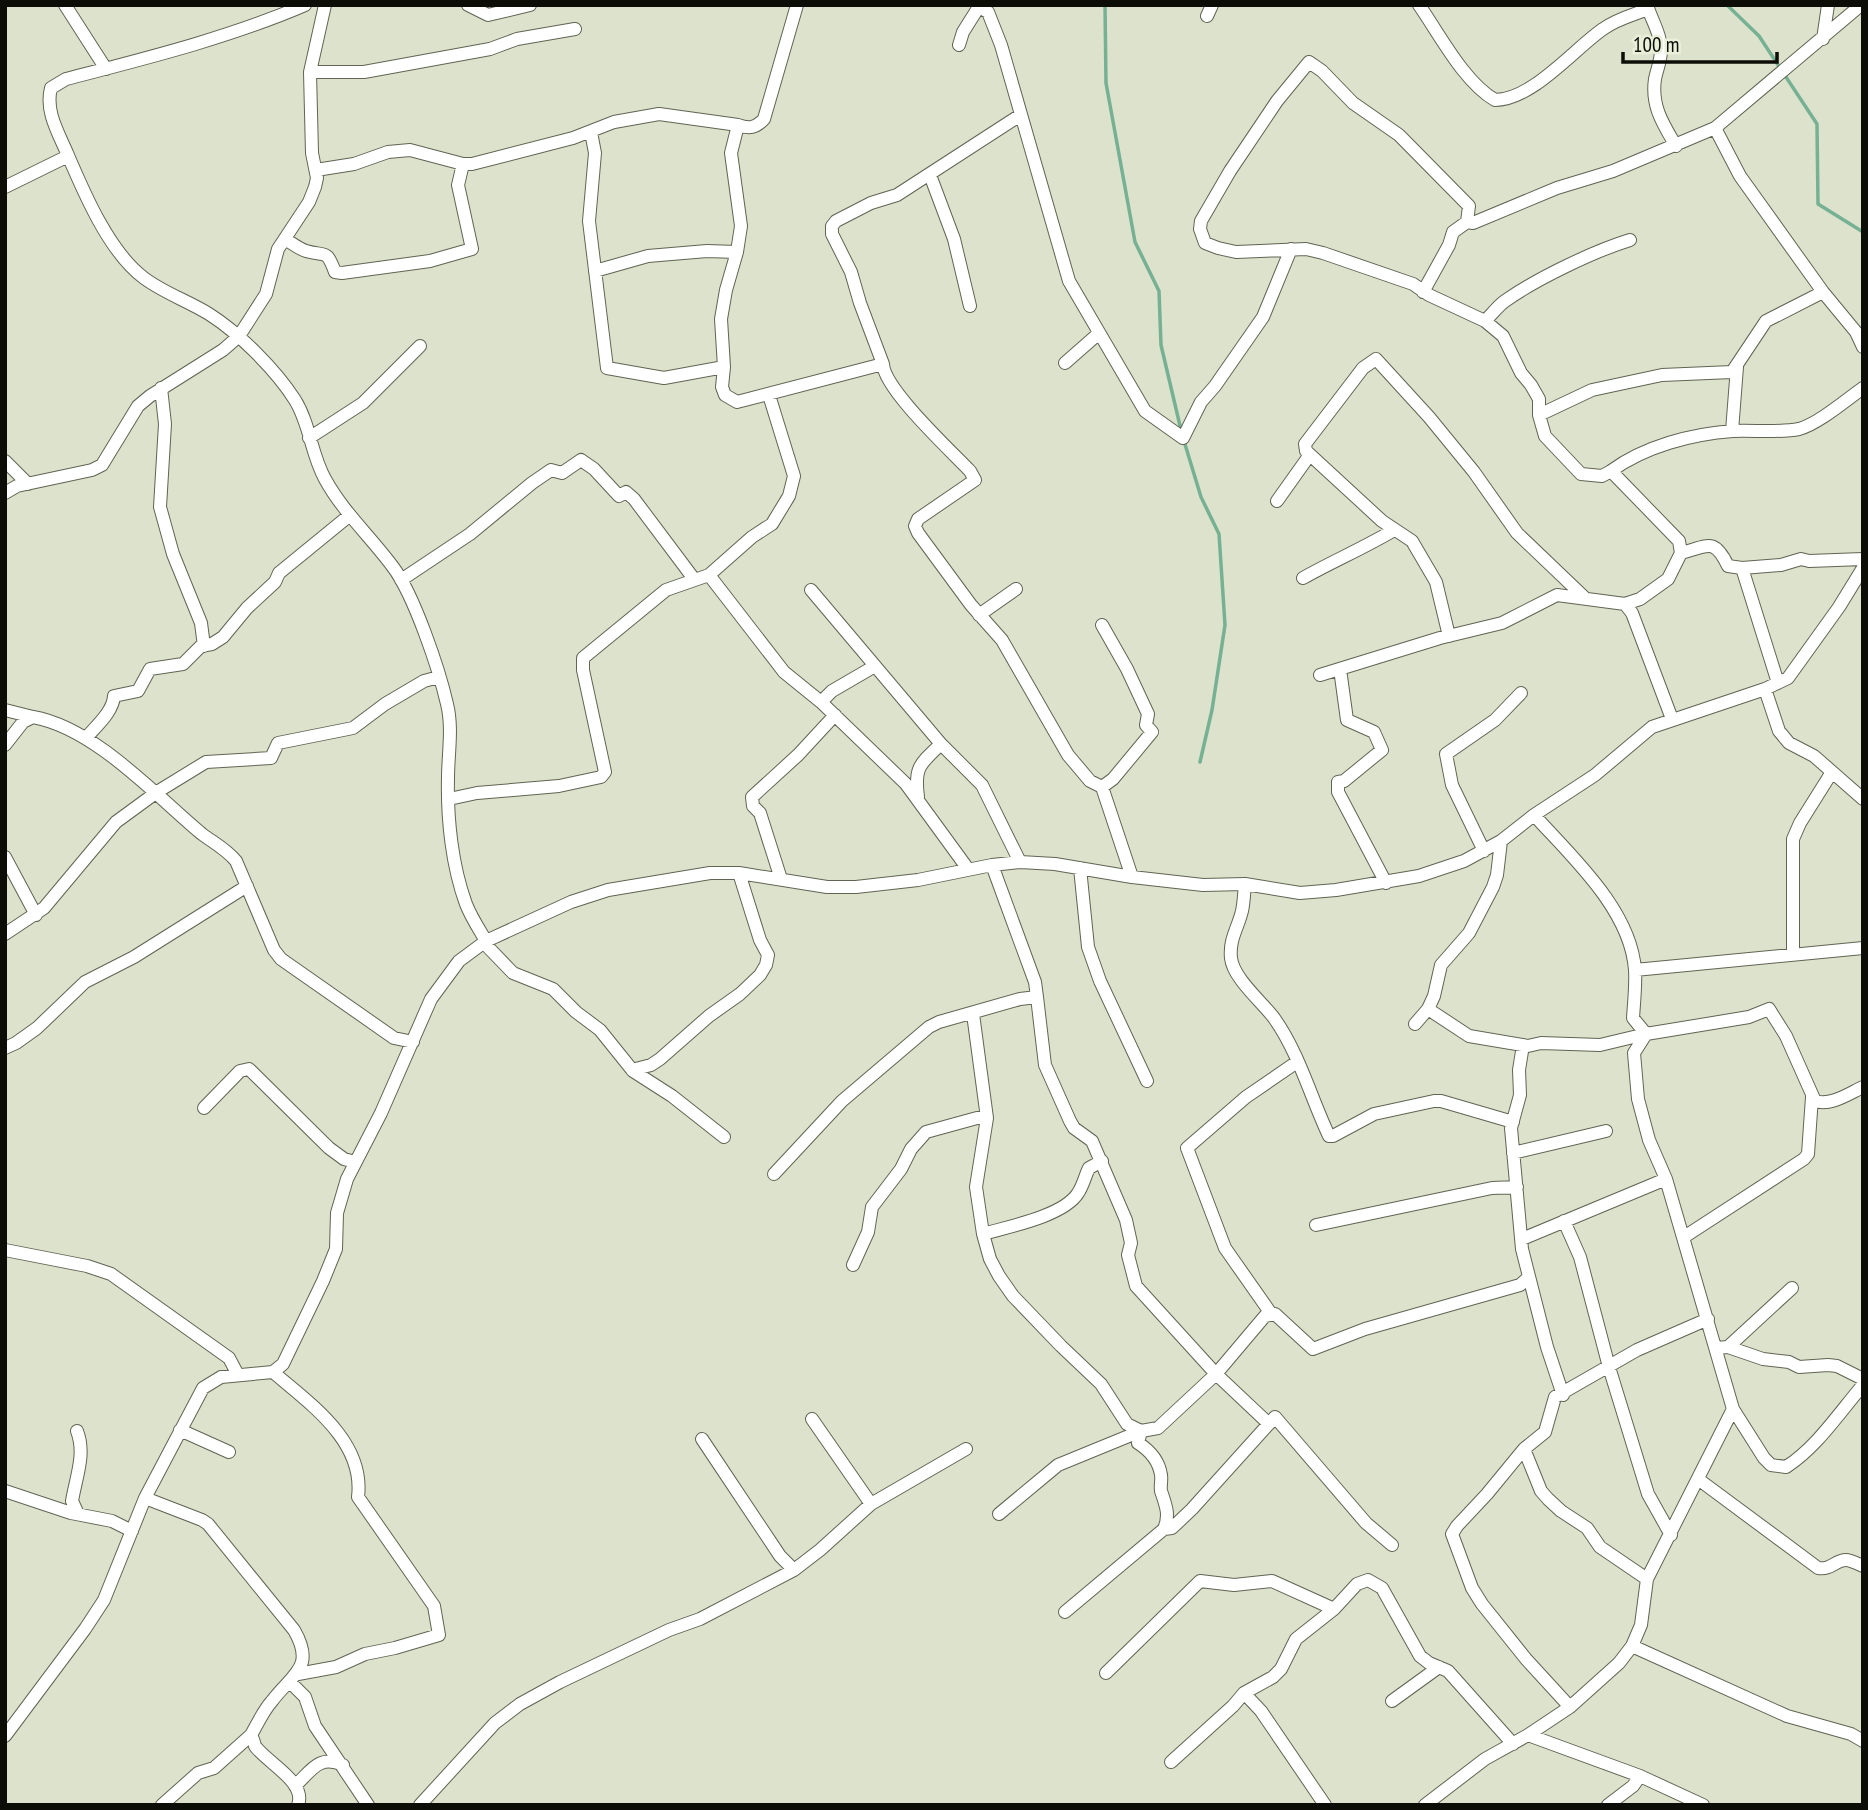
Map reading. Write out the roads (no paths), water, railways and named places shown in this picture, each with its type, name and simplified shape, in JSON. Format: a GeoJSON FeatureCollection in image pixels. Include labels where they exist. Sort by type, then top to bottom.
{"type":"FeatureCollection","features":[{"type":"Feature","properties":{"kind":"street"},"geometry":{"type":"LineString","coordinates":[[65,5],[106,69]]}},
{"type":"Feature","properties":{"kind":"street"},"geometry":{"type":"LineString","coordinates":[[305,5],[268,21],[190,47],[66,79],[51,88],[47,101],[49,111],[68,156],[114,245],[135,270],[167,292],[207,312],[239,336],[296,402],[325,480],[401,580],[448,707],[449,799],[455,861],[467,907],[485,942],[513,973],[553,989],[576,1012],[600,1030],[632,1070],[724,1136]]}},
{"type":"Feature","properties":{"kind":"street"},"geometry":{"type":"LineString","coordinates":[[5,492],[28,484],[92,470],[102,465],[138,406],[161,388],[223,350],[239,336],[265,294],[278,249],[309,202],[315,187],[310,72],[325,5]]}},
{"type":"Feature","properties":{"kind":"street"},"geometry":{"type":"LineString","coordinates":[[468,5],[488,15],[530,5]]}},
{"type":"Feature","properties":{"kind":"street"},"geometry":{"type":"LineString","coordinates":[[316,170],[354,164],[388,152],[410,150],[463,164],[592,132],[614,122],[659,114],[754,127],[764,119],[797,5]]}},
{"type":"Feature","properties":{"kind":"street"},"geometry":{"type":"LineString","coordinates":[[1419,5],[1460,64],[1482,90],[1495,100],[1511,97],[1542,80],[1600,30],[1647,7],[1660,36],[1661,45],[1655,80],[1656,108],[1676,146]]}},
{"type":"Feature","properties":{"kind":"street"},"geometry":{"type":"LineString","coordinates":[[1823,39],[1828,5]]}},
{"type":"Feature","properties":{"kind":"street"},"geometry":{"type":"LineString","coordinates":[[1423,292],[1449,245],[1453,232],[1468,222],[1479,222],[1557,188],[1613,171],[1714,128],[1861,5]]}},
{"type":"Feature","properties":{"kind":"street"},"geometry":{"type":"LineString","coordinates":[[959,45],[963,32],[980,6],[988,12],[1000,46],[1069,281],[1144,411],[1183,438],[1201,402],[1263,317],[1292,249]]}},
{"type":"Feature","properties":{"kind":"street"},"geometry":{"type":"LineString","coordinates":[[310,72],[364,72],[490,49],[517,39],[575,29]]}},
{"type":"Feature","properties":{"kind":"street"},"geometry":{"type":"LineString","coordinates":[[1468,222],[1469,206],[1408,144],[1353,103],[1322,71],[1309,62],[1270,111],[1201,220],[1205,243],[1218,248],[1255,252],[1306,249],[1323,253],[1413,284],[1423,292],[1485,321],[1503,336],[1521,373],[1539,399],[1539,415],[1550,443],[1581,474],[1602,475],[1630,458],[1693,436],[1732,431],[1798,429],[1811,424],[1863,388]]}},
{"type":"Feature","properties":{"kind":"street"},"geometry":{"type":"LineString","coordinates":[[1019,116],[898,195],[870,203],[836,221],[832,226],[832,234],[851,272],[883,365],[883,374],[916,416],[970,471],[975,480],[918,519],[915,526],[942,568],[1007,647],[1064,749],[1090,781],[1102,787],[1132,877]]}},
{"type":"Feature","properties":{"kind":"street"},"geometry":{"type":"LineString","coordinates":[[738,125],[731,153],[741,226],[721,319],[724,367],[722,387],[725,395],[737,402],[883,365]]}},
{"type":"Feature","properties":{"kind":"street"},"geometry":{"type":"LineString","coordinates":[[1714,128],[1740,176],[1823,292],[1856,332],[1863,347]]}},
{"type":"Feature","properties":{"kind":"street"},"geometry":{"type":"LineString","coordinates":[[592,132],[595,153],[589,221],[607,368],[664,378],[724,367]]}},
{"type":"Feature","properties":{"kind":"street"},"geometry":{"type":"LineString","coordinates":[[5,187],[68,156]]}},
{"type":"Feature","properties":{"kind":"street"},"geometry":{"type":"LineString","coordinates":[[285,239],[307,251],[326,254],[335,272],[342,274],[430,261],[472,249],[458,184],[463,164]]}},
{"type":"Feature","properties":{"kind":"street"},"geometry":{"type":"LineString","coordinates":[[930,175],[954,239],[970,306]]}},
{"type":"Feature","properties":{"kind":"street"},"geometry":{"type":"LineString","coordinates":[[1485,321],[1502,303],[1530,286],[1611,246],[1630,240]]}},
{"type":"Feature","properties":{"kind":"street"},"geometry":{"type":"LineString","coordinates":[[595,271],[648,256],[707,251],[737,252]]}},
{"type":"Feature","properties":{"kind":"street"},"geometry":{"type":"LineString","coordinates":[[1539,415],[1592,390],[1662,375],[1732,372],[1766,321],[1823,292]]}},
{"type":"Feature","properties":{"kind":"street"},"geometry":{"type":"LineString","coordinates":[[1065,363],[1098,334]]}},
{"type":"Feature","properties":{"kind":"street"},"geometry":{"type":"LineString","coordinates":[[309,438],[363,403],[420,346]]}},
{"type":"Feature","properties":{"kind":"street"},"geometry":{"type":"LineString","coordinates":[[1449,636],[1436,582],[1412,541],[1394,530],[1309,456],[1306,444],[1363,368],[1376,359],[1474,472],[1517,533],[1584,597]]}},
{"type":"Feature","properties":{"kind":"street"},"geometry":{"type":"LineString","coordinates":[[1732,431],[1737,367]]}},
{"type":"Feature","properties":{"kind":"street"},"geometry":{"type":"LineString","coordinates":[[161,388],[165,424],[160,507],[173,554],[201,623],[204,646]]}},
{"type":"Feature","properties":{"kind":"street"},"geometry":{"type":"LineString","coordinates":[[449,799],[477,793],[559,786],[601,777],[605,772],[583,670],[583,658],[666,590],[709,575],[752,537],[772,524],[791,490],[794,476],[769,395]]}},
{"type":"Feature","properties":{"kind":"street"},"geometry":{"type":"LineString","coordinates":[[1277,501],[1309,456]]}},
{"type":"Feature","properties":{"kind":"street"},"geometry":{"type":"LineString","coordinates":[[401,580],[470,534],[551,470],[562,473],[581,460],[594,469],[619,496],[626,492],[634,499],[694,579]]}},
{"type":"Feature","properties":{"kind":"street"},"geometry":{"type":"LineString","coordinates":[[5,461],[28,484]]}},
{"type":"Feature","properties":{"kind":"street"},"geometry":{"type":"LineString","coordinates":[[1320,675],[1502,623],[1557,595],[1625,604],[1640,599],[1668,579],[1681,553],[1679,541],[1611,471]]}},
{"type":"Feature","properties":{"kind":"street"},"geometry":{"type":"LineString","coordinates":[[86,738],[109,711],[114,696],[138,691],[150,669],[183,664],[204,646],[223,637],[247,608],[275,582],[279,573],[350,515]]}},
{"type":"Feature","properties":{"kind":"street"},"geometry":{"type":"LineString","coordinates":[[1303,578],[1394,530]]}},
{"type":"Feature","properties":{"kind":"street"},"geometry":{"type":"LineString","coordinates":[[1681,553],[1712,545],[1722,553],[1728,566],[1742,568],[1781,565],[1801,559],[1863,559]]}},
{"type":"Feature","properties":{"kind":"street"},"geometry":{"type":"LineString","coordinates":[[1742,568],[1778,683]]}},
{"type":"Feature","properties":{"kind":"street"},"geometry":{"type":"LineString","coordinates":[[5,1736],[104,1600],[145,1498],[203,1388],[220,1377],[273,1372],[283,1364],[323,1281],[335,1249],[337,1213],[346,1179],[381,1113],[431,999],[458,961],[485,942],[571,902],[608,890],[710,873],[739,873],[827,887],[856,887],[918,880],[968,869],[1020,862],[1055,864],[1203,885],[1245,884],[1300,893],[1318,893],[1385,883],[1445,869],[1501,842],[1534,815],[1595,775],[1652,727],[1778,683],[1793,672],[1863,568]]}},
{"type":"Feature","properties":{"kind":"street"},"geometry":{"type":"LineString","coordinates":[[709,575],[779,666],[835,715],[918,797],[968,869]]}},
{"type":"Feature","properties":{"kind":"street"},"geometry":{"type":"LineString","coordinates":[[979,615],[1016,589]]}},
{"type":"Feature","properties":{"kind":"street"},"geometry":{"type":"LineString","coordinates":[[811,590],[941,744],[982,785],[1020,862]]}},
{"type":"Feature","properties":{"kind":"street"},"geometry":{"type":"LineString","coordinates":[[1625,604],[1632,613],[1672,719]]}},
{"type":"Feature","properties":{"kind":"street"},"geometry":{"type":"LineString","coordinates":[[1102,625],[1127,669],[1148,714],[1146,725],[1152,732],[1113,779],[1102,787]]}},
{"type":"Feature","properties":{"kind":"street"},"geometry":{"type":"LineString","coordinates":[[821,702],[832,691],[875,666]]}},
{"type":"Feature","properties":{"kind":"street"},"geometry":{"type":"LineString","coordinates":[[1340,669],[1347,720],[1374,732],[1382,750],[1344,781],[1338,782],[1338,792],[1385,883]]}},
{"type":"Feature","properties":{"kind":"street"},"geometry":{"type":"LineString","coordinates":[[5,934],[44,908],[116,822],[157,792],[206,762],[265,760],[273,757],[278,743],[353,728],[424,681],[439,677]]}},
{"type":"Feature","properties":{"kind":"street"},"geometry":{"type":"LineString","coordinates":[[1765,689],[1779,732],[1789,743],[1814,756],[1863,799]]}},
{"type":"Feature","properties":{"kind":"street"},"geometry":{"type":"LineString","coordinates":[[1484,850],[1452,785],[1446,754],[1495,720],[1521,693]]}},
{"type":"Feature","properties":{"kind":"street"},"geometry":{"type":"LineString","coordinates":[[5,710],[33,717],[86,738],[157,792],[203,834],[228,851],[236,861],[274,950],[281,959],[394,1038],[412,1042]]}},
{"type":"Feature","properties":{"kind":"street"},"geometry":{"type":"LineString","coordinates":[[781,879],[760,813],[753,806],[752,797],[798,755],[835,715]]}},
{"type":"Feature","properties":{"kind":"street"},"geometry":{"type":"LineString","coordinates":[[5,745],[23,722],[33,717]]}},
{"type":"Feature","properties":{"kind":"street"},"geometry":{"type":"LineString","coordinates":[[918,797],[917,767],[941,744]]}},
{"type":"Feature","properties":{"kind":"street"},"geometry":{"type":"LineString","coordinates":[[1793,955],[1793,839],[1832,772]]}},
{"type":"Feature","properties":{"kind":"street"},"geometry":{"type":"LineString","coordinates":[[1534,815],[1601,890],[1621,923],[1631,947],[1635,971],[1633,1018],[1646,1034]]}},
{"type":"Feature","properties":{"kind":"street"},"geometry":{"type":"LineString","coordinates":[[1415,1024],[1428,1009],[1434,996],[1441,965],[1469,933],[1493,887],[1501,842]]}},
{"type":"Feature","properties":{"kind":"street"},"geometry":{"type":"LineString","coordinates":[[5,857],[36,915]]}},
{"type":"Feature","properties":{"kind":"street"},"geometry":{"type":"LineString","coordinates":[[992,865],[1035,982],[1045,1065],[1074,1128],[1092,1141],[1102,1161],[1126,1220],[1131,1243],[1128,1255],[1136,1286],[1216,1374],[1269,1424]]}},
{"type":"Feature","properties":{"kind":"street"},"geometry":{"type":"LineString","coordinates":[[1080,868],[1088,947],[1100,981],[1147,1081]]}},
{"type":"Feature","properties":{"kind":"street"},"geometry":{"type":"LineString","coordinates":[[632,1070],[651,1065],[660,1059],[709,1016],[740,994],[766,965],[768,955],[760,940],[739,873]]}},
{"type":"Feature","properties":{"kind":"street"},"geometry":{"type":"LineString","coordinates":[[1245,884],[1241,914],[1232,933],[1231,958],[1234,969],[1275,1019],[1329,1136],[1374,1114],[1434,1101],[1513,1122]]}},
{"type":"Feature","properties":{"kind":"street"},"geometry":{"type":"LineString","coordinates":[[5,1048],[37,1028],[85,982],[134,957],[247,886]]}},
{"type":"Feature","properties":{"kind":"street"},"geometry":{"type":"LineString","coordinates":[[1635,971],[1863,948]]}},
{"type":"Feature","properties":{"kind":"street"},"geometry":{"type":"LineString","coordinates":[[774,1174],[842,1101],[929,1027],[1020,999],[1037,997]]}},
{"type":"Feature","properties":{"kind":"street"},"geometry":{"type":"LineString","coordinates":[[1428,1009],[1469,1036],[1524,1045],[1600,1045],[1646,1034],[1749,1017],[1769,1009],[1786,1036],[1815,1101],[1826,1102],[1863,1087]]}},
{"type":"Feature","properties":{"kind":"street"},"geometry":{"type":"LineString","coordinates":[[973,1014],[987,1118],[976,1187],[983,1234],[994,1268],[1013,1296],[1101,1384],[1127,1424],[1141,1431]]}},
{"type":"Feature","properties":{"kind":"street"},"geometry":{"type":"LineString","coordinates":[[1646,1034],[1634,1054],[1638,1099],[1649,1140],[1666,1179],[1708,1319],[1722,1347],[1734,1409],[1764,1458],[1771,1465],[1786,1467],[1798,1460],[1863,1385]]}},
{"type":"Feature","properties":{"kind":"street"},"geometry":{"type":"LineString","coordinates":[[1524,1045],[1519,1070],[1520,1096],[1511,1128],[1522,1239],[1547,1347],[1563,1395]]}},
{"type":"Feature","properties":{"kind":"street"},"geometry":{"type":"LineString","coordinates":[[1272,1315],[1225,1248],[1187,1148],[1246,1097],[1297,1062]]}},
{"type":"Feature","properties":{"kind":"street"},"geometry":{"type":"LineString","coordinates":[[204,1108],[240,1071],[248,1069],[329,1148],[344,1159],[355,1162]]}},
{"type":"Feature","properties":{"kind":"street"},"geometry":{"type":"LineString","coordinates":[[1684,1237],[1804,1159],[1808,1154],[1812,1097]]}},
{"type":"Feature","properties":{"kind":"street"},"geometry":{"type":"LineString","coordinates":[[853,1265],[868,1232],[872,1207],[911,1149],[926,1132],[977,1118],[987,1118]]}},
{"type":"Feature","properties":{"kind":"street"},"geometry":{"type":"LineString","coordinates":[[1513,1153],[1606,1131]]}},
{"type":"Feature","properties":{"kind":"street"},"geometry":{"type":"LineString","coordinates":[[983,1234],[1041,1218],[1075,1196],[1089,1168],[1102,1161]]}},
{"type":"Feature","properties":{"kind":"street"},"geometry":{"type":"LineString","coordinates":[[1522,1239],[1666,1179]]}},
{"type":"Feature","properties":{"kind":"street"},"geometry":{"type":"LineString","coordinates":[[1316,1225],[1492,1188],[1517,1187]]}},
{"type":"Feature","properties":{"kind":"street"},"geometry":{"type":"LineString","coordinates":[[1564,1221],[1580,1257],[1609,1367],[1648,1494],[1671,1535]]}},
{"type":"Feature","properties":{"kind":"street"},"geometry":{"type":"LineString","coordinates":[[5,1250],[87,1266],[111,1274],[229,1358],[237,1374]]}},
{"type":"Feature","properties":{"kind":"street"},"geometry":{"type":"LineString","coordinates":[[999,1514],[1058,1465],[1141,1431],[1157,1429],[1216,1374],[1260,1320],[1275,1314],[1313,1349],[1365,1329],[1520,1285],[1529,1277]]}},
{"type":"Feature","properties":{"kind":"street"},"geometry":{"type":"LineString","coordinates":[[1722,1347],[1792,1288]]}},
{"type":"Feature","properties":{"kind":"street"},"geometry":{"type":"LineString","coordinates":[[1570,1707],[1482,1604],[1472,1588],[1452,1534],[1524,1450],[1545,1432],[1555,1398],[1637,1350],[1708,1319]]}},
{"type":"Feature","properties":{"kind":"street"},"geometry":{"type":"LineString","coordinates":[[1722,1347],[1763,1359],[1789,1362],[1800,1367],[1837,1366],[1863,1380]]}},
{"type":"Feature","properties":{"kind":"street"},"geometry":{"type":"LineString","coordinates":[[273,1372],[325,1417],[344,1439],[360,1482],[358,1497],[434,1606],[439,1635],[365,1654],[336,1667],[294,1678]]}},
{"type":"Feature","properties":{"kind":"street"},"geometry":{"type":"LineString","coordinates":[[1425,1805],[1485,1759],[1570,1707],[1619,1663],[1632,1646],[1641,1625],[1647,1579],[1734,1409]]}},
{"type":"Feature","properties":{"kind":"street"},"geometry":{"type":"LineString","coordinates":[[1065,1612],[1164,1530],[1172,1528],[1275,1417],[1366,1522],[1392,1545]]}},
{"type":"Feature","properties":{"kind":"street"},"geometry":{"type":"LineString","coordinates":[[812,1419],[872,1504]]}},
{"type":"Feature","properties":{"kind":"street"},"geometry":{"type":"LineString","coordinates":[[78,1430],[81,1445],[79,1476],[72,1501],[78,1514]]}},
{"type":"Feature","properties":{"kind":"street"},"geometry":{"type":"LineString","coordinates":[[180,1430],[229,1452]]}},
{"type":"Feature","properties":{"kind":"street"},"geometry":{"type":"LineString","coordinates":[[1141,1431],[1138,1443],[1154,1458],[1162,1476],[1160,1487],[1168,1510],[1168,1521],[1164,1530]]}},
{"type":"Feature","properties":{"kind":"street"},"geometry":{"type":"LineString","coordinates":[[702,1439],[780,1556],[794,1570]]}},
{"type":"Feature","properties":{"kind":"street"},"geometry":{"type":"LineString","coordinates":[[420,1805],[508,1712],[560,1682],[669,1630],[700,1619],[794,1570],[872,1504],[966,1448]]}},
{"type":"Feature","properties":{"kind":"street"},"geometry":{"type":"LineString","coordinates":[[1524,1450],[1541,1491],[1548,1499],[1587,1528],[1600,1547],[1647,1579]]}},
{"type":"Feature","properties":{"kind":"street"},"geometry":{"type":"LineString","coordinates":[[1698,1479],[1818,1568],[1828,1569],[1841,1560],[1863,1566]]}},
{"type":"Feature","properties":{"kind":"street"},"geometry":{"type":"LineString","coordinates":[[5,1491],[78,1514],[112,1521],[132,1531]]}},
{"type":"Feature","properties":{"kind":"street"},"geometry":{"type":"LineString","coordinates":[[145,1498],[202,1520],[214,1530],[295,1630],[303,1653],[302,1665],[294,1678],[273,1699],[251,1735],[214,1768],[198,1773],[162,1805]]}},
{"type":"Feature","properties":{"kind":"street"},"geometry":{"type":"LineString","coordinates":[[1171,1762],[1244,1693],[1273,1677],[1281,1669],[1296,1639],[1334,1609],[1362,1580],[1372,1580],[1382,1588],[1420,1656],[1448,1671],[1513,1744]]}},
{"type":"Feature","properties":{"kind":"street"},"geometry":{"type":"LineString","coordinates":[[1106,1673],[1200,1581],[1234,1585],[1272,1581],[1334,1609]]}},
{"type":"Feature","properties":{"kind":"street"},"geometry":{"type":"LineString","coordinates":[[1632,1646],[1787,1716],[1851,1734],[1863,1741]]}},
{"type":"Feature","properties":{"kind":"street"},"geometry":{"type":"LineString","coordinates":[[1392,1701],[1439,1667]]}},
{"type":"Feature","properties":{"kind":"street"},"geometry":{"type":"LineString","coordinates":[[294,1678],[305,1697],[315,1726],[368,1805]]}},
{"type":"Feature","properties":{"kind":"street"},"geometry":{"type":"LineString","coordinates":[[1244,1693],[1261,1711],[1325,1805]]}},
{"type":"Feature","properties":{"kind":"street"},"geometry":{"type":"LineString","coordinates":[[251,1735],[255,1746],[295,1786],[301,1800],[298,1805]]}},
{"type":"Feature","properties":{"kind":"street"},"geometry":{"type":"LineString","coordinates":[[1528,1735],[1640,1776],[1703,1805]]}},
{"type":"Feature","properties":{"kind":"street"},"geometry":{"type":"LineString","coordinates":[[295,1786],[321,1762],[328,1760],[343,1765]]}},
{"type":"Feature","properties":{"kind":"street"},"geometry":{"type":"LineString","coordinates":[[1608,1805],[1633,1786],[1640,1776]]}},
{"type":"Feature","properties":{"kind":"waterway"},"geometry":{"type":"LineString","coordinates":[[1105,5],[1106,83],[1135,242],[1159,291],[1161,345],[1181,430]]}},
{"type":"Feature","properties":{"kind":"waterway"},"geometry":{"type":"LineString","coordinates":[[1727,5],[1759,36],[1817,124],[1818,204],[1863,232]]}},
{"type":"Feature","properties":{"kind":"waterway"},"geometry":{"type":"LineString","coordinates":[[1184,441],[1201,497],[1219,534],[1225,625],[1212,710],[1200,762]]}}]}
